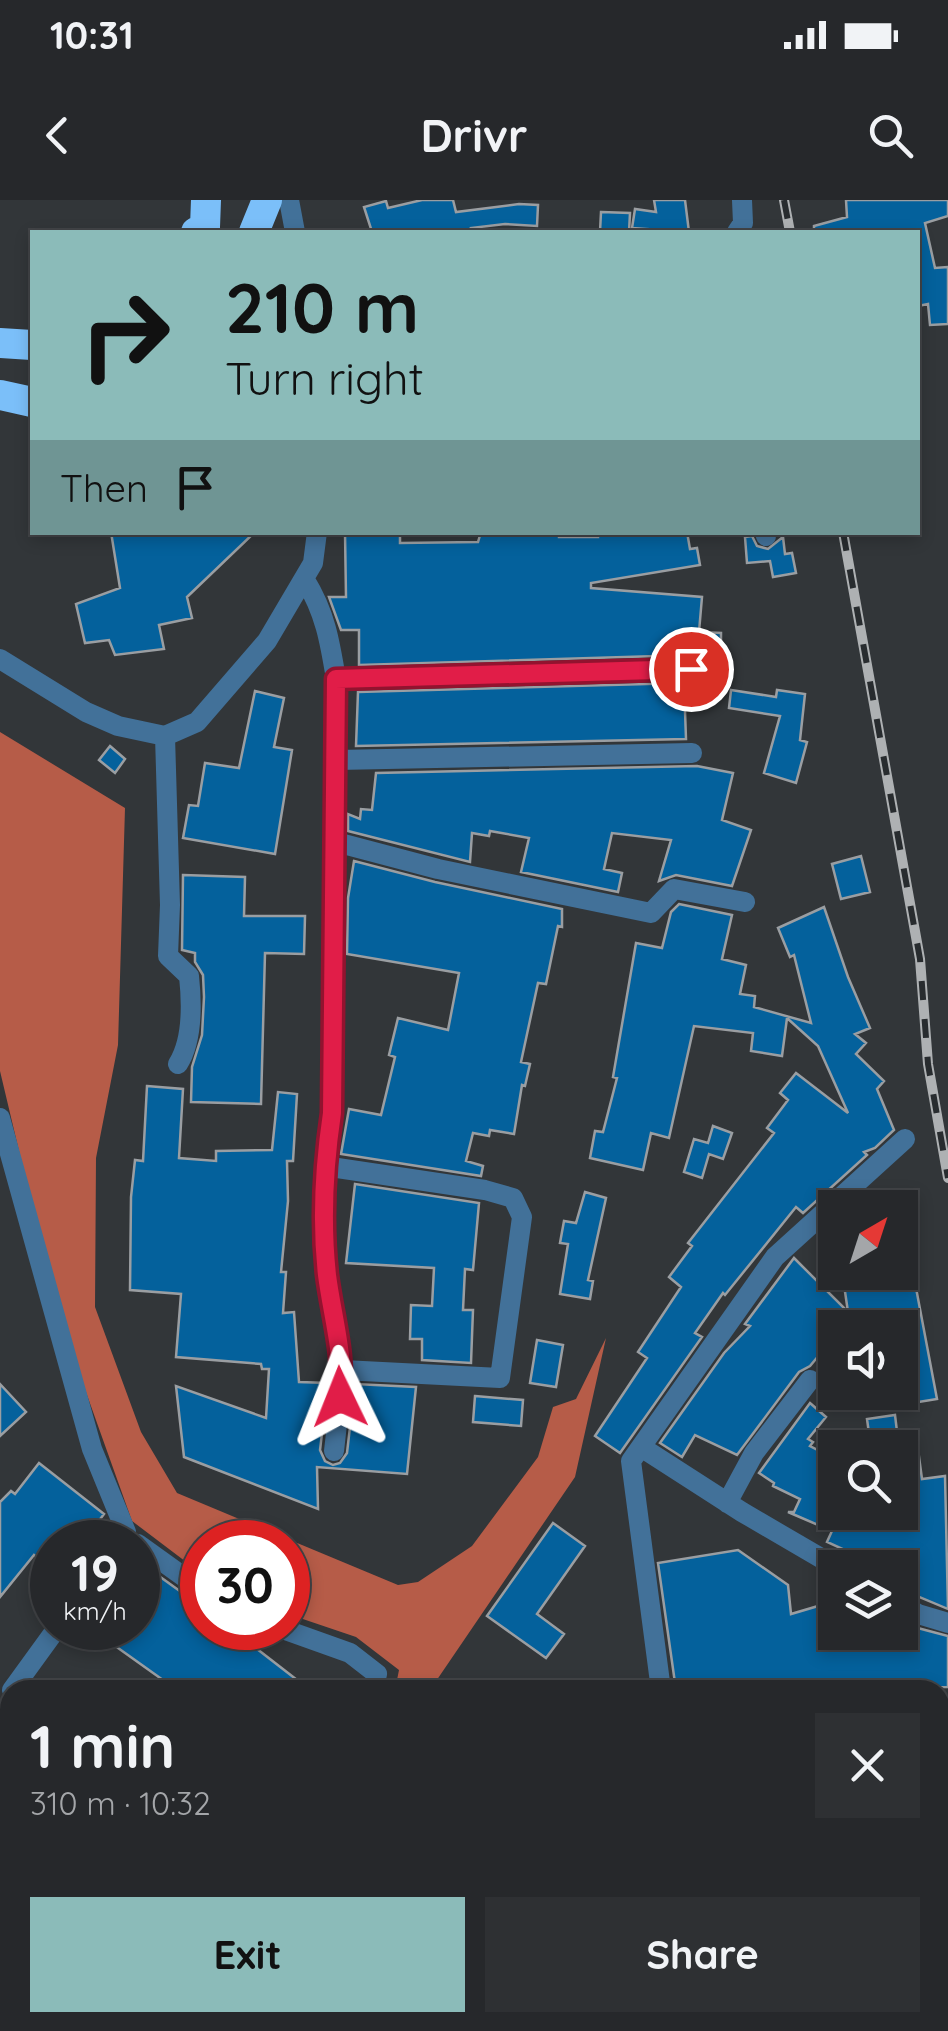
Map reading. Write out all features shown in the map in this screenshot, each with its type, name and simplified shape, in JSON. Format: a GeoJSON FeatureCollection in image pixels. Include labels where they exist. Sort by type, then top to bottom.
{"type":"FeatureCollection","features":[{"type":"Feature","properties":{"kind":"highway"},"geometry":{"type":"LineString","coordinates":[[200,230],[205,227],[206,200]]}},
{"type":"Feature","properties":{"kind":"highway"},"geometry":{"type":"LineString","coordinates":[[255,230],[267,200]]}},
{"type":"Feature","properties":{"kind":"highway"},"geometry":{"type":"LineString","coordinates":[[0,343],[30,345]]}},
{"type":"Feature","properties":{"kind":"highway"},"geometry":{"type":"LineString","coordinates":[[0,395],[30,402]]}},
{"type":"Feature","properties":{"kind":"street"},"geometry":{"type":"LineString","coordinates":[[289,200],[295,230]]}},
{"type":"Feature","properties":{"kind":"street"},"geometry":{"type":"LineString","coordinates":[[737,230],[742,223],[742,200]]}},
{"type":"Feature","properties":{"kind":"street"},"geometry":{"type":"LineString","coordinates":[[0,659],[86,712],[118,726],[165,736],[197,722],[267,640],[305,580],[313,563],[317,535]]}},
{"type":"Feature","properties":{"kind":"street"},"geometry":{"type":"LineString","coordinates":[[305,580],[328,630],[336,679],[332,1113],[324,1166],[323,1217],[326,1270],[343,1370],[334,1451]]}},
{"type":"Feature","properties":{"kind":"street"},"geometry":{"type":"LineString","coordinates":[[336,679],[691,669]]}},
{"type":"Feature","properties":{"kind":"street"},"geometry":{"type":"LineString","coordinates":[[165,736],[168,956],[189,976],[191,995],[186,1050],[178,1064]]}},
{"type":"Feature","properties":{"kind":"street"},"geometry":{"type":"LineString","coordinates":[[336,760],[692,753]]}},
{"type":"Feature","properties":{"kind":"street"},"geometry":{"type":"LineString","coordinates":[[332,842],[438,869],[651,913],[674,889],[745,902]]}},
{"type":"Feature","properties":{"kind":"street"},"geometry":{"type":"LineString","coordinates":[[0,1118],[92,1449],[122,1520]]}},
{"type":"Feature","properties":{"kind":"street"},"geometry":{"type":"LineString","coordinates":[[660,1680],[631,1461],[775,1257],[905,1139]]}},
{"type":"Feature","properties":{"kind":"street"},"geometry":{"type":"LineString","coordinates":[[324,1166],[485,1190],[514,1198],[522,1217],[500,1378],[343,1370]]}},
{"type":"Feature","properties":{"kind":"street"},"geometry":{"type":"LineString","coordinates":[[726,1502],[754,1453],[810,1380]]}},
{"type":"Feature","properties":{"kind":"street"},"geometry":{"type":"LineString","coordinates":[[641,1447],[818,1556]]}},
{"type":"Feature","properties":{"kind":"street"},"geometry":{"type":"LineString","coordinates":[[918,1614],[948,1623]]}},
{"type":"Feature","properties":{"kind":"street"},"geometry":{"type":"LineString","coordinates":[[310,1639],[350,1653],[377,1674],[376,1680]]}},
{"type":"Feature","properties":{"kind":"street"},"geometry":{"type":"LineString","coordinates":[[19,1680],[41,1650]]}},
{"type":"Feature","properties":{"kind":"shaded area"},"geometry":{"type":"Polygon","coordinates":[[[0,732],[125,808],[118,1045],[96,1158],[95,1307],[141,1432],[177,1493],[242,1520],[180,1520],[180,1557],[160,1542],[160,1520],[132,1520],[57,1311],[0,1071],[0,732]]]}},
{"type":"Feature","properties":{"kind":"shaded area"},"geometry":{"type":"Polygon","coordinates":[[[606,1338],[575,1477],[437,1680],[397,1680],[399,1670],[356,1637],[310,1621],[310,1548],[398,1585],[418,1582],[472,1546],[538,1457],[553,1407],[576,1399],[606,1338]]]}},
{"type":"Feature","properties":{"kind":"building"},"geometry":{"type":"Polygon","coordinates":[[[422,200],[453,200],[456,212],[538,205],[537,226],[371,230],[364,207],[386,201],[388,208],[422,200]]]}},
{"type":"Feature","properties":{"kind":"building"},"geometry":{"type":"Polygon","coordinates":[[[654,200],[685,200],[689,230],[632,228],[635,209],[656,212],[654,200]]]}},
{"type":"Feature","properties":{"kind":"building"},"geometry":{"type":"Polygon","coordinates":[[[846,200],[948,200],[948,216],[925,223],[935,268],[948,267],[948,324],[930,325],[928,304],[920,306],[920,230],[814,230],[814,226],[847,217],[846,200]]]}},
{"type":"Feature","properties":{"kind":"building"},"geometry":{"type":"Polygon","coordinates":[[[601,212],[630,213],[629,230],[600,230],[601,212]]]}},
{"type":"Feature","properties":{"kind":"building"},"geometry":{"type":"Polygon","coordinates":[[[111,535],[252,535],[187,597],[192,618],[159,625],[164,649],[115,655],[109,640],[85,643],[76,604],[120,588],[111,535]]]}},
{"type":"Feature","properties":{"kind":"building"},"geometry":{"type":"Polygon","coordinates":[[[345,535],[400,535],[400,543],[478,542],[480,535],[688,535],[690,549],[697,548],[700,565],[591,583],[591,588],[702,597],[699,632],[721,633],[721,664],[703,663],[691,655],[359,665],[359,630],[341,630],[329,597],[346,597],[345,535]]]}},
{"type":"Feature","properties":{"kind":"building"},"geometry":{"type":"Polygon","coordinates":[[[752,536],[757,546],[768,549],[783,537],[785,554],[792,553],[796,573],[773,577],[770,561],[747,563],[745,537],[752,536]]]}},
{"type":"Feature","properties":{"kind":"building"},"geometry":{"type":"Polygon","coordinates":[[[684,683],[686,739],[356,746],[358,692],[684,683]]]}},
{"type":"Feature","properties":{"kind":"building"},"geometry":{"type":"Polygon","coordinates":[[[731,690],[776,697],[777,690],[805,694],[800,740],[807,742],[796,783],[764,773],[780,716],[729,708],[731,690]]]}},
{"type":"Feature","properties":{"kind":"building"},"geometry":{"type":"Polygon","coordinates":[[[255,691],[284,698],[274,747],[292,750],[275,854],[183,838],[189,805],[198,806],[205,763],[239,768],[255,691]]]}},
{"type":"Feature","properties":{"kind":"building"},"geometry":{"type":"Polygon","coordinates":[[[110,746],[125,759],[115,773],[99,760],[110,746]]]}},
{"type":"Feature","properties":{"kind":"building"},"geometry":{"type":"Polygon","coordinates":[[[697,766],[733,773],[722,820],[751,830],[732,886],[676,875],[659,881],[671,840],[612,833],[604,869],[622,873],[618,892],[521,872],[529,838],[490,831],[489,836],[472,833],[470,862],[348,831],[348,814],[360,819],[361,809],[372,810],[376,773],[697,766]]]}},
{"type":"Feature","properties":{"kind":"building"},"geometry":{"type":"Polygon","coordinates":[[[861,856],[870,892],[841,899],[832,864],[861,856]]]}},
{"type":"Feature","properties":{"kind":"building"},"geometry":{"type":"Polygon","coordinates":[[[354,861],[562,909],[562,927],[558,926],[546,984],[538,983],[521,1062],[530,1064],[525,1086],[522,1085],[514,1134],[490,1130],[489,1136],[473,1133],[466,1161],[483,1166],[481,1176],[341,1154],[349,1109],[381,1115],[395,1057],[389,1055],[398,1018],[448,1030],[459,973],[347,954],[348,898],[354,861]]]}},
{"type":"Feature","properties":{"kind":"building"},"geometry":{"type":"Polygon","coordinates":[[[183,875],[245,877],[244,916],[305,916],[304,954],[265,953],[261,1104],[191,1102],[192,1067],[202,1035],[204,997],[203,975],[195,962],[195,953],[182,950],[183,875]]]}},
{"type":"Feature","properties":{"kind":"building"},"geometry":{"type":"Polygon","coordinates":[[[679,904],[732,915],[722,959],[746,965],[740,994],[755,996],[754,1007],[811,1023],[794,955],[790,957],[778,928],[824,907],[870,1028],[855,1034],[866,1043],[856,1054],[884,1081],[877,1089],[894,1130],[875,1148],[864,1152],[867,1155],[828,1190],[818,1190],[818,1199],[803,1213],[796,1207],[723,1293],[695,1333],[702,1337],[620,1453],[595,1436],[647,1358],[638,1352],[681,1287],[669,1277],[692,1246],[688,1243],[774,1133],[767,1128],[788,1100],[780,1093],[796,1073],[848,1113],[818,1046],[787,1018],[782,1056],[751,1051],[753,1033],[694,1026],[669,1138],[651,1133],[643,1170],[590,1158],[595,1131],[603,1132],[617,1078],[613,1077],[636,943],[662,948],[671,912],[679,904]]]}},
{"type":"Feature","properties":{"kind":"building"},"geometry":{"type":"Polygon","coordinates":[[[147,1086],[183,1089],[179,1158],[216,1161],[216,1151],[272,1150],[278,1092],[297,1094],[293,1161],[287,1161],[288,1201],[281,1272],[286,1272],[283,1313],[294,1312],[299,1382],[328,1383],[320,1450],[325,1461],[333,1465],[340,1463],[347,1453],[355,1384],[416,1387],[407,1474],[317,1467],[318,1509],[184,1457],[176,1386],[266,1418],[269,1369],[262,1369],[261,1364],[176,1357],[181,1294],[130,1290],[131,1197],[135,1160],[143,1161],[147,1086]]]}},
{"type":"Feature","properties":{"kind":"building"},"geometry":{"type":"Polygon","coordinates":[[[713,1126],[732,1133],[723,1159],[709,1154],[702,1178],[684,1172],[694,1139],[708,1143],[713,1126]]]}},
{"type":"Feature","properties":{"kind":"building"},"geometry":{"type":"Polygon","coordinates":[[[355,1184],[479,1203],[473,1270],[465,1269],[463,1310],[473,1310],[471,1363],[422,1360],[422,1339],[410,1339],[411,1305],[432,1306],[434,1268],[346,1263],[355,1184]]]}},
{"type":"Feature","properties":{"kind":"building"},"geometry":{"type":"Polygon","coordinates":[[[585,1192],[606,1198],[588,1280],[593,1281],[590,1299],[560,1294],[568,1244],[560,1243],[564,1221],[576,1223],[585,1192]]]}},
{"type":"Feature","properties":{"kind":"building"},"geometry":{"type":"Polygon","coordinates":[[[794,1258],[818,1282],[818,1290],[826,1290],[846,1310],[818,1310],[818,1356],[799,1372],[737,1455],[695,1435],[682,1457],[660,1443],[724,1353],[750,1326],[745,1324],[794,1258]]]}},
{"type":"Feature","properties":{"kind":"building"},"geometry":{"type":"Polygon","coordinates":[[[845,1290],[916,1290],[937,1399],[918,1402],[918,1310],[848,1310],[845,1290]]]}},
{"type":"Feature","properties":{"kind":"building"},"geometry":{"type":"Polygon","coordinates":[[[537,1340],[563,1345],[556,1387],[530,1383],[537,1340]]]}},
{"type":"Feature","properties":{"kind":"building"},"geometry":{"type":"Polygon","coordinates":[[[0,1384],[26,1412],[0,1436],[0,1384]]]}},
{"type":"Feature","properties":{"kind":"building"},"geometry":{"type":"Polygon","coordinates":[[[475,1396],[523,1400],[521,1426],[473,1422],[475,1396]]]}},
{"type":"Feature","properties":{"kind":"building"},"geometry":{"type":"Polygon","coordinates":[[[810,1403],[826,1417],[808,1439],[813,1442],[810,1446],[818,1450],[818,1525],[788,1512],[794,1512],[800,1499],[773,1486],[759,1473],[810,1403]]]}},
{"type":"Feature","properties":{"kind":"building"},"geometry":{"type":"Polygon","coordinates":[[[895,1415],[897,1430],[869,1430],[867,1419],[895,1415]]]}},
{"type":"Feature","properties":{"kind":"building"},"geometry":{"type":"Polygon","coordinates":[[[918,1449],[922,1479],[945,1476],[948,1609],[918,1596],[918,1550],[845,1550],[827,1542],[832,1531],[918,1530],[918,1449]]]}},
{"type":"Feature","properties":{"kind":"building"},"geometry":{"type":"Polygon","coordinates":[[[39,1463],[104,1514],[100,1520],[30,1520],[30,1560],[0,1597],[0,1502],[11,1491],[15,1494],[39,1463]]]}},
{"type":"Feature","properties":{"kind":"building"},"geometry":{"type":"Polygon","coordinates":[[[553,1523],[585,1546],[537,1614],[564,1634],[546,1658],[487,1616],[553,1523]]]}},
{"type":"Feature","properties":{"kind":"building"},"geometry":{"type":"Polygon","coordinates":[[[738,1550],[788,1585],[791,1614],[818,1606],[818,1650],[918,1650],[918,1628],[948,1636],[948,1680],[675,1680],[658,1563],[738,1550]]]}},
{"type":"Feature","properties":{"kind":"building"},"geometry":{"type":"Polygon","coordinates":[[[160,1577],[180,1591],[180,1650],[258,1650],[297,1680],[163,1680],[121,1650],[160,1650],[160,1577]]]}},
{"type":"Feature","properties":{"kind":"railway"},"geometry":{"type":"LineString","coordinates":[[784,200],[790,230]]}},
{"type":"Feature","properties":{"kind":"railway"},"geometry":{"type":"LineString","coordinates":[[844,535],[920,959],[928,1064],[948,1178]]}},
{"type":"Feature","properties":{"kind":"route"},"geometry":{"type":"LineString","coordinates":[[340,1397],[343,1370],[326,1270],[323,1217],[324,1166],[332,1113],[336,679],[691,669]]}}]}
